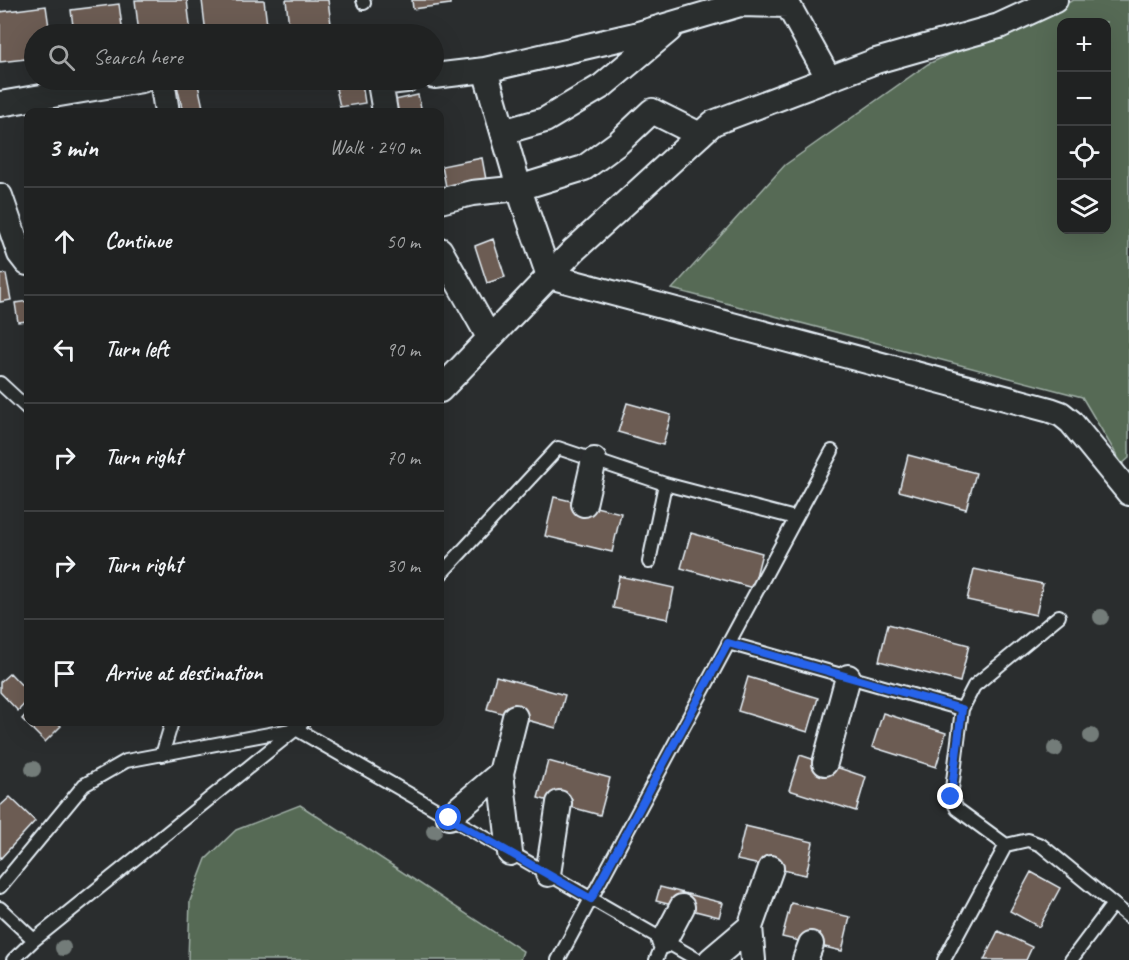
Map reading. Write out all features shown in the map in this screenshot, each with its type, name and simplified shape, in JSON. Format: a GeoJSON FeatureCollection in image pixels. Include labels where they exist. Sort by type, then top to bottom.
{"type":"FeatureCollection","features":[{"type":"Feature","properties":{"kind":"street"},"geometry":{"type":"LineString","coordinates":[[444,386],[574,250],[713,123],[876,61],[999,26],[1054,0]]}},
{"type":"Feature","properties":{"kind":"street"},"geometry":{"type":"LineString","coordinates":[[444,75],[485,70],[635,35],[740,4],[788,5],[829,79]]}},
{"type":"Feature","properties":{"kind":"street"},"geometry":{"type":"LineString","coordinates":[[503,132],[545,120],[602,86],[678,23]]}},
{"type":"Feature","properties":{"kind":"street"},"geometry":{"type":"LineString","coordinates":[[485,70],[519,188],[549,276]]}},
{"type":"Feature","properties":{"kind":"street"},"geometry":{"type":"LineString","coordinates":[[0,104],[83,90]]}},
{"type":"Feature","properties":{"kind":"street"},"geometry":{"type":"LineString","coordinates":[[164,90],[166,108]]}},
{"type":"Feature","properties":{"kind":"street"},"geometry":{"type":"LineString","coordinates":[[381,90],[384,108]]}},
{"type":"Feature","properties":{"kind":"street"},"geometry":{"type":"LineString","coordinates":[[444,200],[472,193],[519,188],[584,168],[618,144],[652,111],[700,135]]}},
{"type":"Feature","properties":{"kind":"street"},"geometry":{"type":"LineString","coordinates":[[0,196],[20,255],[24,260]]}},
{"type":"Feature","properties":{"kind":"street"},"geometry":{"type":"LineString","coordinates":[[444,257],[489,337]]}},
{"type":"Feature","properties":{"kind":"street"},"geometry":{"type":"LineString","coordinates":[[549,276],[1061,414],[1071,422],[1129,493]]}},
{"type":"Feature","properties":{"kind":"street"},"geometry":{"type":"LineString","coordinates":[[584,504],[594,460]]}},
{"type":"Feature","properties":{"kind":"street"},"geometry":{"type":"LineString","coordinates":[[825,763],[848,677]]}},
{"type":"Feature","properties":{"kind":"street"},"geometry":{"type":"LineString","coordinates":[[510,853],[501,773],[515,717]]}},
{"type":"Feature","properties":{"kind":"street"},"geometry":{"type":"LineString","coordinates":[[449,818],[501,773]]}},
{"type":"Feature","properties":{"kind":"street"},"geometry":{"type":"LineString","coordinates":[[548,874],[559,803]]}},
{"type":"Feature","properties":{"kind":"street"},"geometry":{"type":"LineString","coordinates":[[753,960],[750,927],[771,868]]}},
{"type":"Feature","properties":{"kind":"street"},"geometry":{"type":"LineString","coordinates":[[660,951],[682,907]]}},
{"type":"Feature","properties":{"kind":"street"},"geometry":{"type":"LineString","coordinates":[[711,960],[750,927]]}},
{"type":"Feature","properties":{"kind":"lane"},"geometry":{"type":"LineString","coordinates":[[0,383],[24,405]]}},
{"type":"Feature","properties":{"kind":"lane"},"geometry":{"type":"LineString","coordinates":[[444,571],[558,448],[665,484],[795,518]]}},
{"type":"Feature","properties":{"kind":"lane"},"geometry":{"type":"LineString","coordinates":[[558,960],[832,451]]}},
{"type":"Feature","properties":{"kind":"lane"},"geometry":{"type":"LineString","coordinates":[[649,562],[665,484]]}},
{"type":"Feature","properties":{"kind":"lane"},"geometry":{"type":"LineString","coordinates":[[1006,845],[957,809],[951,797],[962,709],[974,686],[1059,616]]}},
{"type":"Feature","properties":{"kind":"lane"},"geometry":{"type":"LineString","coordinates":[[728,643],[962,709]]}},
{"type":"Feature","properties":{"kind":"lane"},"geometry":{"type":"LineString","coordinates":[[162,754],[171,726]]}},
{"type":"Feature","properties":{"kind":"lane"},"geometry":{"type":"LineString","coordinates":[[0,887],[84,785],[126,761],[294,726]]}},
{"type":"Feature","properties":{"kind":"lane"},"geometry":{"type":"LineString","coordinates":[[13,960],[33,940],[298,726]]}},
{"type":"Feature","properties":{"kind":"lane"},"geometry":{"type":"LineString","coordinates":[[301,726],[449,818],[591,899],[660,951],[698,960]]}},
{"type":"Feature","properties":{"kind":"lane"},"geometry":{"type":"LineString","coordinates":[[944,960],[1006,845],[1028,840],[1041,845],[1129,917]]}},
{"type":"Feature","properties":{"kind":"lane"},"geometry":{"type":"LineString","coordinates":[[1071,960],[1113,904]]}},
{"type":"Feature","properties":{"kind":"lane"},"geometry":{"type":"LineString","coordinates":[[0,908],[33,940]]}},
{"type":"Feature","properties":{"kind":"green space"},"geometry":{"type":"Polygon","coordinates":[[[1074,0],[1129,0],[1129,458],[1122,464],[1082,397],[672,289],[785,165],[928,64],[1074,0]]]}},
{"type":"Feature","properties":{"kind":"green space"},"geometry":{"type":"Polygon","coordinates":[[[300,805],[523,951],[520,960],[188,960],[190,901],[206,859],[236,830],[300,805]]]}},
{"type":"Feature","properties":{"kind":"building"},"geometry":{"type":"Polygon","coordinates":[[[135,0],[187,0],[190,24],[138,24],[135,0]]]}},
{"type":"Feature","properties":{"kind":"building"},"geometry":{"type":"Polygon","coordinates":[[[202,0],[264,0],[267,24],[205,24],[202,0]]]}},
{"type":"Feature","properties":{"kind":"building"},"geometry":{"type":"Polygon","coordinates":[[[286,0],[328,0],[331,24],[289,24],[286,0]]]}},
{"type":"Feature","properties":{"kind":"building"},"geometry":{"type":"Polygon","coordinates":[[[412,0],[450,0],[450,4],[413,9],[412,0]]]}},
{"type":"Feature","properties":{"kind":"building"},"geometry":{"type":"Polygon","coordinates":[[[119,4],[122,24],[73,24],[71,10],[119,4]]]}},
{"type":"Feature","properties":{"kind":"building"},"geometry":{"type":"Polygon","coordinates":[[[46,6],[49,24],[24,24],[24,59],[0,62],[0,12],[46,6]]]}},
{"type":"Feature","properties":{"kind":"building"},"geometry":{"type":"Polygon","coordinates":[[[178,90],[199,90],[203,108],[182,108],[178,90]]]}},
{"type":"Feature","properties":{"kind":"building"},"geometry":{"type":"Polygon","coordinates":[[[336,90],[363,90],[365,103],[340,107],[336,90]]]}},
{"type":"Feature","properties":{"kind":"building"},"geometry":{"type":"Polygon","coordinates":[[[418,95],[421,108],[397,108],[395,100],[418,95]]]}},
{"type":"Feature","properties":{"kind":"building"},"geometry":{"type":"Polygon","coordinates":[[[482,158],[487,185],[447,192],[444,166],[482,158]]]}},
{"type":"Feature","properties":{"kind":"building"},"geometry":{"type":"Polygon","coordinates":[[[493,239],[505,277],[487,283],[475,246],[493,239]]]}},
{"type":"Feature","properties":{"kind":"building"},"geometry":{"type":"Polygon","coordinates":[[[6,274],[11,300],[0,302],[0,275],[6,274]]]}},
{"type":"Feature","properties":{"kind":"building"},"geometry":{"type":"Polygon","coordinates":[[[24,302],[24,321],[18,322],[15,303],[24,302]]]}},
{"type":"Feature","properties":{"kind":"building"},"geometry":{"type":"Polygon","coordinates":[[[627,403],[671,415],[663,445],[618,432],[627,403]]]}},
{"type":"Feature","properties":{"kind":"building"},"geometry":{"type":"Polygon","coordinates":[[[908,455],[976,473],[966,509],[899,491],[908,455]]]}},
{"type":"Feature","properties":{"kind":"building"},"geometry":{"type":"Polygon","coordinates":[[[554,497],[621,513],[612,552],[545,536],[554,497]]]}},
{"type":"Feature","properties":{"kind":"building"},"geometry":{"type":"Polygon","coordinates":[[[691,533],[762,553],[753,588],[681,568],[691,533]]]}},
{"type":"Feature","properties":{"kind":"building"},"geometry":{"type":"Polygon","coordinates":[[[974,569],[1043,584],[1036,615],[967,600],[974,569]]]}},
{"type":"Feature","properties":{"kind":"building"},"geometry":{"type":"Polygon","coordinates":[[[619,576],[674,588],[668,619],[613,608],[619,576]]]}},
{"type":"Feature","properties":{"kind":"building"},"geometry":{"type":"Polygon","coordinates":[[[888,624],[969,645],[960,682],[879,661],[888,624]]]}},
{"type":"Feature","properties":{"kind":"building"},"geometry":{"type":"Polygon","coordinates":[[[10,673],[24,688],[24,704],[18,711],[0,692],[0,682],[10,673]]]}},
{"type":"Feature","properties":{"kind":"building"},"geometry":{"type":"Polygon","coordinates":[[[496,676],[565,695],[556,728],[487,709],[496,676]]]}},
{"type":"Feature","properties":{"kind":"building"},"geometry":{"type":"Polygon","coordinates":[[[748,677],[818,698],[808,732],[738,711],[748,677]]]}},
{"type":"Feature","properties":{"kind":"building"},"geometry":{"type":"Polygon","coordinates":[[[883,713],[946,733],[936,767],[872,747],[883,713]]]}},
{"type":"Feature","properties":{"kind":"building"},"geometry":{"type":"Polygon","coordinates":[[[29,726],[61,726],[45,742],[29,726]]]}},
{"type":"Feature","properties":{"kind":"building"},"geometry":{"type":"Polygon","coordinates":[[[800,755],[866,777],[856,811],[789,790],[800,755]]]}},
{"type":"Feature","properties":{"kind":"building"},"geometry":{"type":"Polygon","coordinates":[[[548,761],[610,778],[600,815],[538,798],[548,761]]]}},
{"type":"Feature","properties":{"kind":"building"},"geometry":{"type":"Polygon","coordinates":[[[10,797],[35,821],[0,859],[0,806],[10,797]]]}},
{"type":"Feature","properties":{"kind":"building"},"geometry":{"type":"Polygon","coordinates":[[[745,826],[813,842],[806,875],[737,860],[745,826]]]}},
{"type":"Feature","properties":{"kind":"building"},"geometry":{"type":"Polygon","coordinates":[[[1031,872],[1060,888],[1039,927],[1010,911],[1031,872]]]}},
{"type":"Feature","properties":{"kind":"building"},"geometry":{"type":"Polygon","coordinates":[[[660,887],[723,903],[719,917],[656,901],[660,887]]]}},
{"type":"Feature","properties":{"kind":"building"},"geometry":{"type":"Polygon","coordinates":[[[791,903],[850,917],[842,951],[782,937],[791,903]]]}},
{"type":"Feature","properties":{"kind":"building"},"geometry":{"type":"Polygon","coordinates":[[[998,931],[1032,947],[1026,960],[984,960],[998,931]]]}},
{"type":"Feature","properties":{"kind":"route"},"geometry":{"type":"LineString","coordinates":[[449,818],[591,899],[728,643],[962,709],[951,797]]}}]}
